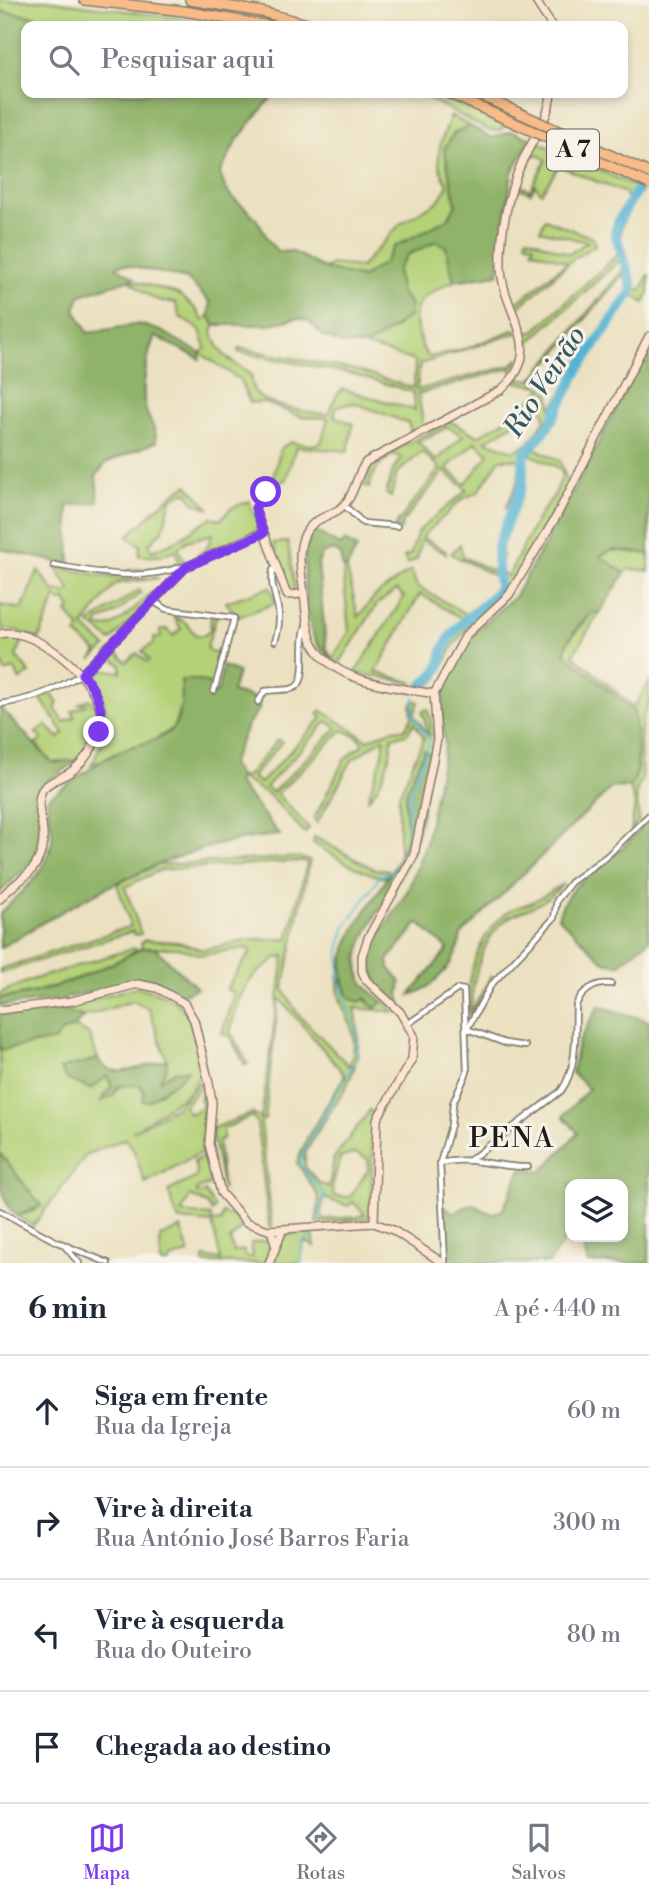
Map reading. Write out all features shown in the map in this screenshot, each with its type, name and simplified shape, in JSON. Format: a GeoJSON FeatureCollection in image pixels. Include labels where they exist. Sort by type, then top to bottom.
{"type":"FeatureCollection","features":[{"type":"Feature","properties":{"kind":"highway"},"geometry":{"type":"LineString","coordinates":[[84,0],[184,11],[241,21]]}},
{"type":"Feature","properties":{"kind":"highway"},"geometry":{"type":"LineString","coordinates":[[190,0],[295,21]]}},
{"type":"Feature","properties":{"kind":"highway","name":"A 7"},"geometry":{"type":"LineString","coordinates":[[463,98],[500,110],[649,173]]}},
{"type":"Feature","properties":{"kind":"highway","name":"A 7"},"geometry":{"type":"LineString","coordinates":[[482,98],[500,110],[649,184]]}},
{"type":"Feature","properties":{"kind":"main road"},"geometry":{"type":"LineString","coordinates":[[535,0],[549,21]]}},
{"type":"Feature","properties":{"kind":"main road"},"geometry":{"type":"LineString","coordinates":[[435,694],[350,676],[336,669],[318,652],[311,639],[299,554],[303,536],[314,520],[344,505],[358,472],[366,462],[501,390],[513,380],[523,362],[524,346],[501,266],[510,191],[548,114],[550,98]]}},
{"type":"Feature","properties":{"kind":"main road"},"geometry":{"type":"LineString","coordinates":[[374,1223],[374,1130],[382,1107],[412,1059],[414,1036],[409,1023],[370,985],[361,962],[368,938],[404,878],[414,855],[437,739],[435,694],[466,635],[509,595],[556,517],[649,336]]}},
{"type":"Feature","properties":{"kind":"main road"},"geometry":{"type":"LineString","coordinates":[[82,674],[192,563],[264,533],[287,594],[304,594]]}},
{"type":"Feature","properties":{"kind":"main road"},"geometry":{"type":"LineString","coordinates":[[0,634],[15,634],[38,643],[82,674],[92,688],[99,706],[99,732],[78,766],[42,790],[38,807],[45,833],[38,861],[0,899]]}},
{"type":"Feature","properties":{"kind":"main road"},"geometry":{"type":"LineString","coordinates":[[0,1010],[62,1003],[138,984],[157,988],[184,1003],[194,1020],[211,1096],[208,1137],[219,1189],[230,1207],[246,1222],[262,1230],[374,1223],[393,1230],[444,1263]]}},
{"type":"Feature","properties":{"kind":"main road"},"geometry":{"type":"LineString","coordinates":[[270,1263],[283,1229]]}},
{"type":"Feature","properties":{"kind":"main road"},"geometry":{"type":"LineString","coordinates":[[271,1230],[276,1247]]}},
{"type":"Feature","properties":{"kind":"street"},"geometry":{"type":"LineString","coordinates":[[264,533],[255,508],[266,492]]}},
{"type":"Feature","properties":{"kind":"street"},"geometry":{"type":"LineString","coordinates":[[344,505],[363,523],[397,526]]}},
{"type":"Feature","properties":{"kind":"street"},"geometry":{"type":"LineString","coordinates":[[54,565],[121,577],[165,573],[192,563]]}},
{"type":"Feature","properties":{"kind":"street"},"geometry":{"type":"LineString","coordinates":[[275,641],[282,621],[272,578],[273,570],[277,569]]}},
{"type":"Feature","properties":{"kind":"street"},"geometry":{"type":"LineString","coordinates":[[153,600],[166,609],[233,618],[214,691]]}},
{"type":"Feature","properties":{"kind":"street"},"geometry":{"type":"LineString","coordinates":[[258,702],[265,691],[294,688],[299,683],[304,667],[302,635],[308,622]]}},
{"type":"Feature","properties":{"kind":"street"},"geometry":{"type":"LineString","coordinates":[[0,704],[25,701],[60,687],[82,674]]}},
{"type":"Feature","properties":{"kind":"street"},"geometry":{"type":"LineString","coordinates":[[467,1029],[491,985],[554,918],[557,900],[571,882],[607,856],[649,815]]}},
{"type":"Feature","properties":{"kind":"street"},"geometry":{"type":"LineString","coordinates":[[470,1160],[561,1091],[570,1074],[576,1005],[579,998],[592,987],[611,984]]}},
{"type":"Feature","properties":{"kind":"street"},"geometry":{"type":"LineString","coordinates":[[409,1023],[462,989],[467,1029],[467,1072],[453,1103],[451,1125],[440,1163],[444,1263]]}},
{"type":"Feature","properties":{"kind":"street"},"geometry":{"type":"LineString","coordinates":[[467,1029],[505,1043],[525,1046]]}},
{"type":"Feature","properties":{"kind":"street"},"geometry":{"type":"LineString","coordinates":[[440,1163],[470,1160],[504,1167],[528,1167]]}},
{"type":"Feature","properties":{"kind":"street"},"geometry":{"type":"LineString","coordinates":[[0,1211],[63,1244],[108,1263]]}},
{"type":"Feature","properties":{"kind":"street"},"geometry":{"type":"LineString","coordinates":[[63,1244],[79,1263]]}},
{"type":"Feature","properties":{"kind":"green space"},"geometry":{"type":"Polygon","coordinates":[[[0,0],[46,0],[200,21],[62,21],[0,11],[0,0]]]}},
{"type":"Feature","properties":{"kind":"green space"},"geometry":{"type":"Polygon","coordinates":[[[0,11],[62,21],[21,21],[21,98],[271,98],[237,140],[220,173],[227,191],[257,220],[279,252],[292,251],[325,269],[362,278],[384,263],[394,247],[448,219],[456,204],[444,149],[454,133],[470,126],[492,138],[513,131],[531,139],[512,172],[498,274],[454,281],[446,247],[437,241],[407,255],[397,270],[400,291],[411,305],[409,317],[366,346],[342,344],[324,337],[309,321],[298,318],[266,325],[214,325],[209,315],[210,302],[187,279],[123,264],[116,267],[134,278],[81,295],[75,309],[88,333],[139,324],[161,331],[200,353],[200,359],[155,336],[147,361],[144,390],[145,407],[156,442],[106,463],[96,476],[98,502],[68,506],[70,565],[0,549],[0,11]]]}},
{"type":"Feature","properties":{"kind":"green space"},"geometry":{"type":"Polygon","coordinates":[[[427,98],[445,98],[505,126],[499,131],[488,130],[427,98]]]}},
{"type":"Feature","properties":{"kind":"green space"},"geometry":{"type":"Polygon","coordinates":[[[451,116],[470,126],[454,133],[444,149],[456,204],[448,219],[394,247],[384,263],[362,278],[325,269],[331,264],[361,267],[400,224],[438,201],[448,185],[440,167],[439,151],[451,116]]]}},
{"type":"Feature","properties":{"kind":"green space"},"geometry":{"type":"Polygon","coordinates":[[[537,142],[643,190],[625,217],[621,237],[636,288],[641,291],[649,274],[649,293],[644,303],[632,294],[583,368],[552,425],[536,445],[536,449],[560,461],[568,484],[508,590],[466,629],[452,648],[438,678],[428,687],[419,684],[434,674],[442,656],[442,645],[461,618],[420,594],[376,672],[414,683],[355,673],[404,597],[397,590],[378,603],[339,664],[332,659],[349,632],[343,569],[347,568],[358,617],[375,596],[411,570],[417,586],[466,614],[493,593],[497,584],[495,576],[451,554],[460,544],[463,557],[495,572],[495,542],[507,514],[512,517],[502,545],[502,572],[508,576],[537,519],[555,494],[563,474],[557,467],[529,454],[525,459],[525,484],[511,510],[506,508],[518,481],[520,463],[517,459],[500,459],[478,492],[462,499],[422,537],[446,551],[446,554],[421,540],[417,559],[407,564],[404,557],[411,554],[417,534],[467,490],[444,471],[402,523],[401,530],[395,528],[398,522],[440,468],[422,452],[397,473],[391,497],[386,494],[393,470],[401,458],[394,454],[384,460],[375,472],[369,488],[364,486],[374,461],[450,421],[478,436],[517,413],[542,388],[549,393],[552,408],[629,292],[624,273],[533,381],[540,387],[515,382],[518,378],[531,380],[623,270],[620,260],[528,343],[524,332],[533,332],[618,254],[613,234],[627,201],[625,193],[559,166],[541,193],[535,185],[531,193],[515,187],[537,142]],[[536,154],[531,157],[518,184],[530,190],[546,160],[536,154]],[[541,398],[521,419],[486,441],[514,451],[528,444],[545,420],[541,398]],[[448,427],[418,442],[436,461],[463,436],[448,427]],[[475,442],[447,468],[465,484],[489,454],[475,442]]]}},
{"type":"Feature","properties":{"kind":"green space"},"geometry":{"type":"Polygon","coordinates":[[[545,219],[593,238],[595,245],[572,260],[516,310],[514,305],[567,262],[532,250],[534,245],[526,242],[527,237],[569,254],[587,242],[540,230],[545,219]]]}},
{"type":"Feature","properties":{"kind":"green space"},"geometry":{"type":"Polygon","coordinates":[[[437,241],[446,246],[454,281],[429,294],[418,305],[416,321],[427,355],[429,357],[468,348],[515,329],[517,333],[420,364],[417,390],[512,365],[519,358],[512,375],[511,368],[418,394],[424,428],[412,434],[408,423],[355,403],[337,406],[334,416],[353,424],[348,451],[296,447],[286,479],[269,491],[281,448],[291,442],[311,445],[321,443],[328,418],[302,417],[263,402],[250,403],[240,380],[200,353],[206,348],[200,330],[180,317],[175,302],[155,299],[128,279],[178,294],[195,308],[203,321],[209,315],[214,325],[212,333],[220,349],[251,375],[255,392],[267,401],[328,414],[337,394],[343,389],[415,410],[413,392],[353,374],[238,352],[239,348],[355,370],[414,388],[415,361],[366,346],[397,327],[411,305],[400,292],[397,270],[407,255],[437,241]]]}},
{"type":"Feature","properties":{"kind":"green space"},"geometry":{"type":"Polygon","coordinates":[[[649,345],[649,554],[613,550],[600,556],[625,573],[599,613],[592,613],[574,631],[565,654],[634,711],[637,751],[634,781],[630,788],[612,787],[461,935],[456,954],[444,972],[428,987],[410,995],[448,949],[418,923],[388,960],[389,968],[401,982],[399,995],[402,1007],[377,983],[369,959],[375,943],[408,890],[426,842],[445,746],[441,704],[453,664],[470,636],[515,596],[555,526],[649,345]]]}},
{"type":"Feature","properties":{"kind":"green space"},"geometry":{"type":"Polygon","coordinates":[[[187,485],[210,509],[195,503],[186,492],[171,499],[163,530],[149,544],[152,551],[176,541],[211,517],[220,520],[231,508],[249,501],[259,525],[256,532],[193,559],[206,549],[213,534],[187,541],[178,548],[185,563],[166,570],[129,575],[128,570],[166,567],[179,562],[175,550],[160,556],[139,556],[140,545],[127,536],[187,485]]]}},
{"type":"Feature","properties":{"kind":"green space"},"geometry":{"type":"Polygon","coordinates":[[[312,529],[341,546],[345,541],[357,548],[347,568],[343,569],[340,554],[334,550],[323,553],[318,563],[326,647],[332,659],[321,650],[316,641],[308,614],[305,567],[308,539],[312,529]]]}},
{"type":"Feature","properties":{"kind":"green space"},"geometry":{"type":"Polygon","coordinates":[[[288,542],[295,590],[290,592],[273,543],[288,542]]]}},
{"type":"Feature","properties":{"kind":"green space"},"geometry":{"type":"Polygon","coordinates":[[[612,550],[649,554],[649,571],[629,569],[625,573],[599,556],[612,550]]]}},
{"type":"Feature","properties":{"kind":"green space"},"geometry":{"type":"Polygon","coordinates":[[[56,567],[120,579],[159,578],[115,584],[83,626],[106,647],[91,660],[97,652],[76,634],[80,629],[67,612],[71,609],[65,599],[60,602],[56,597],[39,639],[15,630],[4,630],[0,621],[0,605],[22,609],[38,570],[54,592],[62,591],[65,594],[70,590],[56,567]]]}},
{"type":"Feature","properties":{"kind":"green space"},"geometry":{"type":"Polygon","coordinates":[[[270,587],[276,603],[238,617],[226,602],[270,587]]]}},
{"type":"Feature","properties":{"kind":"green space"},"geometry":{"type":"Polygon","coordinates":[[[139,590],[141,593],[114,614],[98,622],[98,627],[113,625],[152,592],[155,595],[111,641],[89,623],[139,590]]]}},
{"type":"Feature","properties":{"kind":"green space"},"geometry":{"type":"Polygon","coordinates":[[[592,613],[599,613],[573,655],[634,707],[649,682],[649,702],[642,720],[640,742],[642,780],[636,791],[639,820],[631,831],[635,804],[630,788],[637,774],[635,725],[565,655],[566,644],[592,613]]]}},
{"type":"Feature","properties":{"kind":"green space"},"geometry":{"type":"Polygon","coordinates":[[[211,615],[217,615],[207,647],[210,652],[222,654],[212,685],[198,680],[183,701],[173,728],[153,741],[129,747],[91,765],[99,751],[106,728],[105,707],[94,668],[121,672],[121,665],[107,654],[113,648],[126,662],[137,653],[147,662],[149,660],[142,651],[154,643],[154,638],[161,637],[160,630],[167,629],[173,636],[181,629],[173,616],[185,622],[196,635],[205,635],[210,630],[211,615]]]}},
{"type":"Feature","properties":{"kind":"green space"},"geometry":{"type":"Polygon","coordinates":[[[0,636],[23,640],[16,656],[30,673],[20,680],[15,669],[5,672],[0,656],[0,636]]]}},
{"type":"Feature","properties":{"kind":"green space"},"geometry":{"type":"Polygon","coordinates":[[[223,666],[238,672],[232,692],[252,697],[260,708],[248,724],[231,764],[240,778],[237,782],[280,835],[242,839],[169,860],[99,891],[0,948],[0,914],[32,881],[45,863],[49,852],[52,835],[48,797],[106,758],[158,739],[168,732],[176,723],[180,711],[181,680],[198,680],[212,685],[210,692],[217,693],[223,666]]]}},
{"type":"Feature","properties":{"kind":"green space"},"geometry":{"type":"Polygon","coordinates":[[[51,693],[58,703],[55,708],[64,722],[75,717],[72,711],[86,705],[79,704],[89,699],[98,713],[93,738],[79,760],[52,763],[36,744],[42,739],[36,733],[46,725],[59,738],[64,733],[40,698],[51,693]]]}},
{"type":"Feature","properties":{"kind":"green space"},"geometry":{"type":"Polygon","coordinates":[[[414,700],[419,702],[414,715],[430,737],[422,711],[428,709],[435,740],[431,755],[424,750],[406,793],[407,836],[399,856],[399,795],[424,738],[414,723],[407,734],[392,737],[385,770],[378,787],[368,799],[381,761],[384,738],[352,760],[317,823],[314,819],[344,760],[363,744],[358,737],[342,730],[277,794],[309,828],[305,833],[269,795],[240,778],[248,775],[278,739],[282,742],[252,777],[260,783],[322,718],[318,714],[321,710],[368,740],[391,730],[405,729],[412,717],[411,706],[414,700]],[[327,721],[266,787],[273,792],[337,728],[327,721]]]}},
{"type":"Feature","properties":{"kind":"green space"},"geometry":{"type":"Polygon","coordinates":[[[0,707],[52,763],[79,760],[41,785],[36,796],[42,829],[34,860],[0,892],[0,707]]]}},
{"type":"Feature","properties":{"kind":"green space"},"geometry":{"type":"Polygon","coordinates":[[[424,750],[431,755],[414,846],[408,861],[377,912],[361,948],[358,964],[361,978],[383,1001],[375,1008],[365,998],[360,1002],[350,999],[343,977],[344,956],[362,916],[399,858],[407,833],[406,795],[424,750]]]}},
{"type":"Feature","properties":{"kind":"green space"},"geometry":{"type":"Polygon","coordinates":[[[649,819],[649,940],[619,965],[604,962],[558,917],[562,905],[575,887],[618,852],[649,819]]]}},
{"type":"Feature","properties":{"kind":"green space"},"geometry":{"type":"Polygon","coordinates":[[[314,837],[374,869],[390,871],[385,878],[357,868],[313,843],[314,837]]]}},
{"type":"Feature","properties":{"kind":"green space"},"geometry":{"type":"Polygon","coordinates":[[[299,857],[310,861],[283,989],[298,1014],[349,1066],[354,1042],[338,982],[344,955],[342,983],[375,1008],[383,1001],[395,1012],[355,1008],[358,1033],[353,1071],[305,1154],[305,1167],[319,1183],[329,1187],[334,1158],[370,1110],[373,1113],[371,1216],[368,1219],[316,1223],[319,1197],[297,1163],[307,1138],[345,1075],[280,999],[265,1120],[261,1120],[272,1227],[269,1227],[257,1123],[252,1116],[223,1129],[223,1139],[218,1141],[223,1191],[211,1129],[252,1113],[261,1119],[284,956],[274,959],[257,973],[239,1000],[230,1031],[248,1064],[245,1065],[230,1037],[222,1033],[234,993],[226,989],[251,951],[247,948],[201,955],[178,948],[142,948],[141,943],[145,940],[178,942],[203,950],[246,940],[288,939],[307,863],[303,861],[160,870],[125,887],[141,934],[135,935],[133,931],[0,973],[0,969],[131,926],[117,884],[158,865],[299,857]],[[355,1153],[340,1158],[332,1188],[334,1196],[350,1197],[368,1170],[368,1159],[355,1153]],[[324,1198],[320,1216],[325,1219],[365,1214],[353,1202],[348,1206],[324,1198]]]}},
{"type":"Feature","properties":{"kind":"green space"},"geometry":{"type":"Polygon","coordinates":[[[563,884],[548,898],[506,920],[496,930],[481,956],[471,1012],[491,976],[494,979],[470,1018],[468,989],[471,974],[481,945],[489,932],[509,911],[534,901],[563,884]]]}},
{"type":"Feature","properties":{"kind":"green space"},"geometry":{"type":"Polygon","coordinates":[[[134,948],[139,950],[71,981],[36,992],[0,998],[0,993],[31,980],[134,948]]]}},
{"type":"Feature","properties":{"kind":"green space"},"geometry":{"type":"Polygon","coordinates":[[[142,948],[155,948],[197,988],[182,995],[157,981],[131,981],[62,999],[0,1006],[0,998],[37,992],[73,980],[142,948]]]}},
{"type":"Feature","properties":{"kind":"green space"},"geometry":{"type":"Polygon","coordinates":[[[136,987],[155,992],[179,1005],[191,1024],[203,1070],[188,1093],[132,1132],[176,1107],[199,1082],[202,1084],[184,1106],[190,1114],[204,1106],[200,1099],[206,1082],[208,1109],[203,1131],[206,1150],[145,1183],[133,1148],[125,1139],[87,1154],[33,1226],[17,1216],[34,1211],[40,1205],[0,1153],[0,1050],[74,1027],[89,1034],[98,1059],[61,1069],[68,1080],[89,1086],[107,1076],[112,1087],[102,1097],[120,1087],[140,1085],[149,1101],[187,1071],[175,1071],[159,1081],[167,1067],[167,1061],[149,1009],[133,1001],[83,1017],[59,1008],[136,987]]]}},
{"type":"Feature","properties":{"kind":"green space"},"geometry":{"type":"Polygon","coordinates":[[[599,1006],[649,1021],[649,1263],[588,1263],[582,1242],[628,1242],[628,1179],[565,1179],[564,1241],[549,1263],[453,1263],[444,1239],[444,1206],[454,1213],[471,1204],[492,1214],[503,1210],[521,1169],[541,1172],[578,1133],[563,1116],[589,1089],[572,1073],[578,1043],[599,1006]]]}},
{"type":"Feature","properties":{"kind":"green space"},"geometry":{"type":"Polygon","coordinates":[[[59,1008],[83,1017],[74,1027],[61,1032],[56,1040],[0,1050],[0,1014],[59,1008]]]}},
{"type":"Feature","properties":{"kind":"green space"},"geometry":{"type":"Polygon","coordinates":[[[98,1059],[111,1070],[120,1071],[167,1060],[167,1067],[159,1081],[175,1071],[188,1070],[149,1101],[142,1101],[144,1092],[140,1085],[118,1086],[113,1096],[101,1101],[112,1087],[107,1076],[91,1089],[68,1080],[60,1069],[98,1059]]]}},
{"type":"Feature","properties":{"kind":"green space"},"geometry":{"type":"Polygon","coordinates":[[[0,1153],[41,1206],[17,1216],[11,1211],[2,1189],[0,1153]]]}},
{"type":"Feature","properties":{"kind":"green space"},"geometry":{"type":"Polygon","coordinates":[[[208,1158],[214,1183],[197,1189],[197,1194],[205,1192],[215,1208],[212,1212],[207,1204],[190,1196],[181,1213],[211,1216],[212,1222],[221,1221],[223,1212],[228,1216],[230,1214],[244,1225],[230,1240],[234,1252],[244,1250],[245,1257],[253,1257],[251,1243],[271,1240],[266,1263],[204,1263],[204,1257],[221,1260],[212,1223],[178,1220],[168,1191],[197,1177],[194,1161],[208,1158]]]}},
{"type":"Feature","properties":{"kind":"green space"},"geometry":{"type":"Polygon","coordinates":[[[181,1228],[189,1253],[170,1259],[169,1263],[161,1263],[160,1237],[181,1228]]]}},
{"type":"Feature","properties":{"kind":"green space"},"geometry":{"type":"Polygon","coordinates":[[[313,1232],[315,1247],[307,1242],[303,1244],[301,1263],[273,1263],[281,1242],[289,1234],[313,1232]]]}},
{"type":"Feature","properties":{"kind":"waterway","name":"Rio Veirão"},"geometry":{"type":"LineString","coordinates":[[423,684],[438,669],[451,635],[499,589],[497,548],[522,485],[524,455],[548,427],[580,367],[631,292],[632,285],[615,233],[619,220],[649,170]]}},
{"type":"Feature","properties":{"kind":"waterway"},"geometry":{"type":"LineString","coordinates":[[317,1222],[324,1194],[300,1165],[306,1146],[358,1057],[356,1032],[340,983],[339,949],[346,926],[381,875],[395,871],[407,846],[410,792],[430,741],[413,715],[414,697]]}},
{"type":"Feature","properties":{"kind":"waterway"},"geometry":{"type":"LineString","coordinates":[[301,1263],[302,1244],[317,1230]]}},
{"type":"Feature","properties":{"kind":"district","name":"PENA"},"geometry":{"type":"Point","coordinates":[512,1138]}},
{"type":"Feature","properties":{"kind":"route"},"geometry":{"type":"LineString","coordinates":[[99,732],[102,721],[99,706],[92,688],[82,674],[90,669],[186,567],[264,533],[255,508],[266,492]]}}]}
